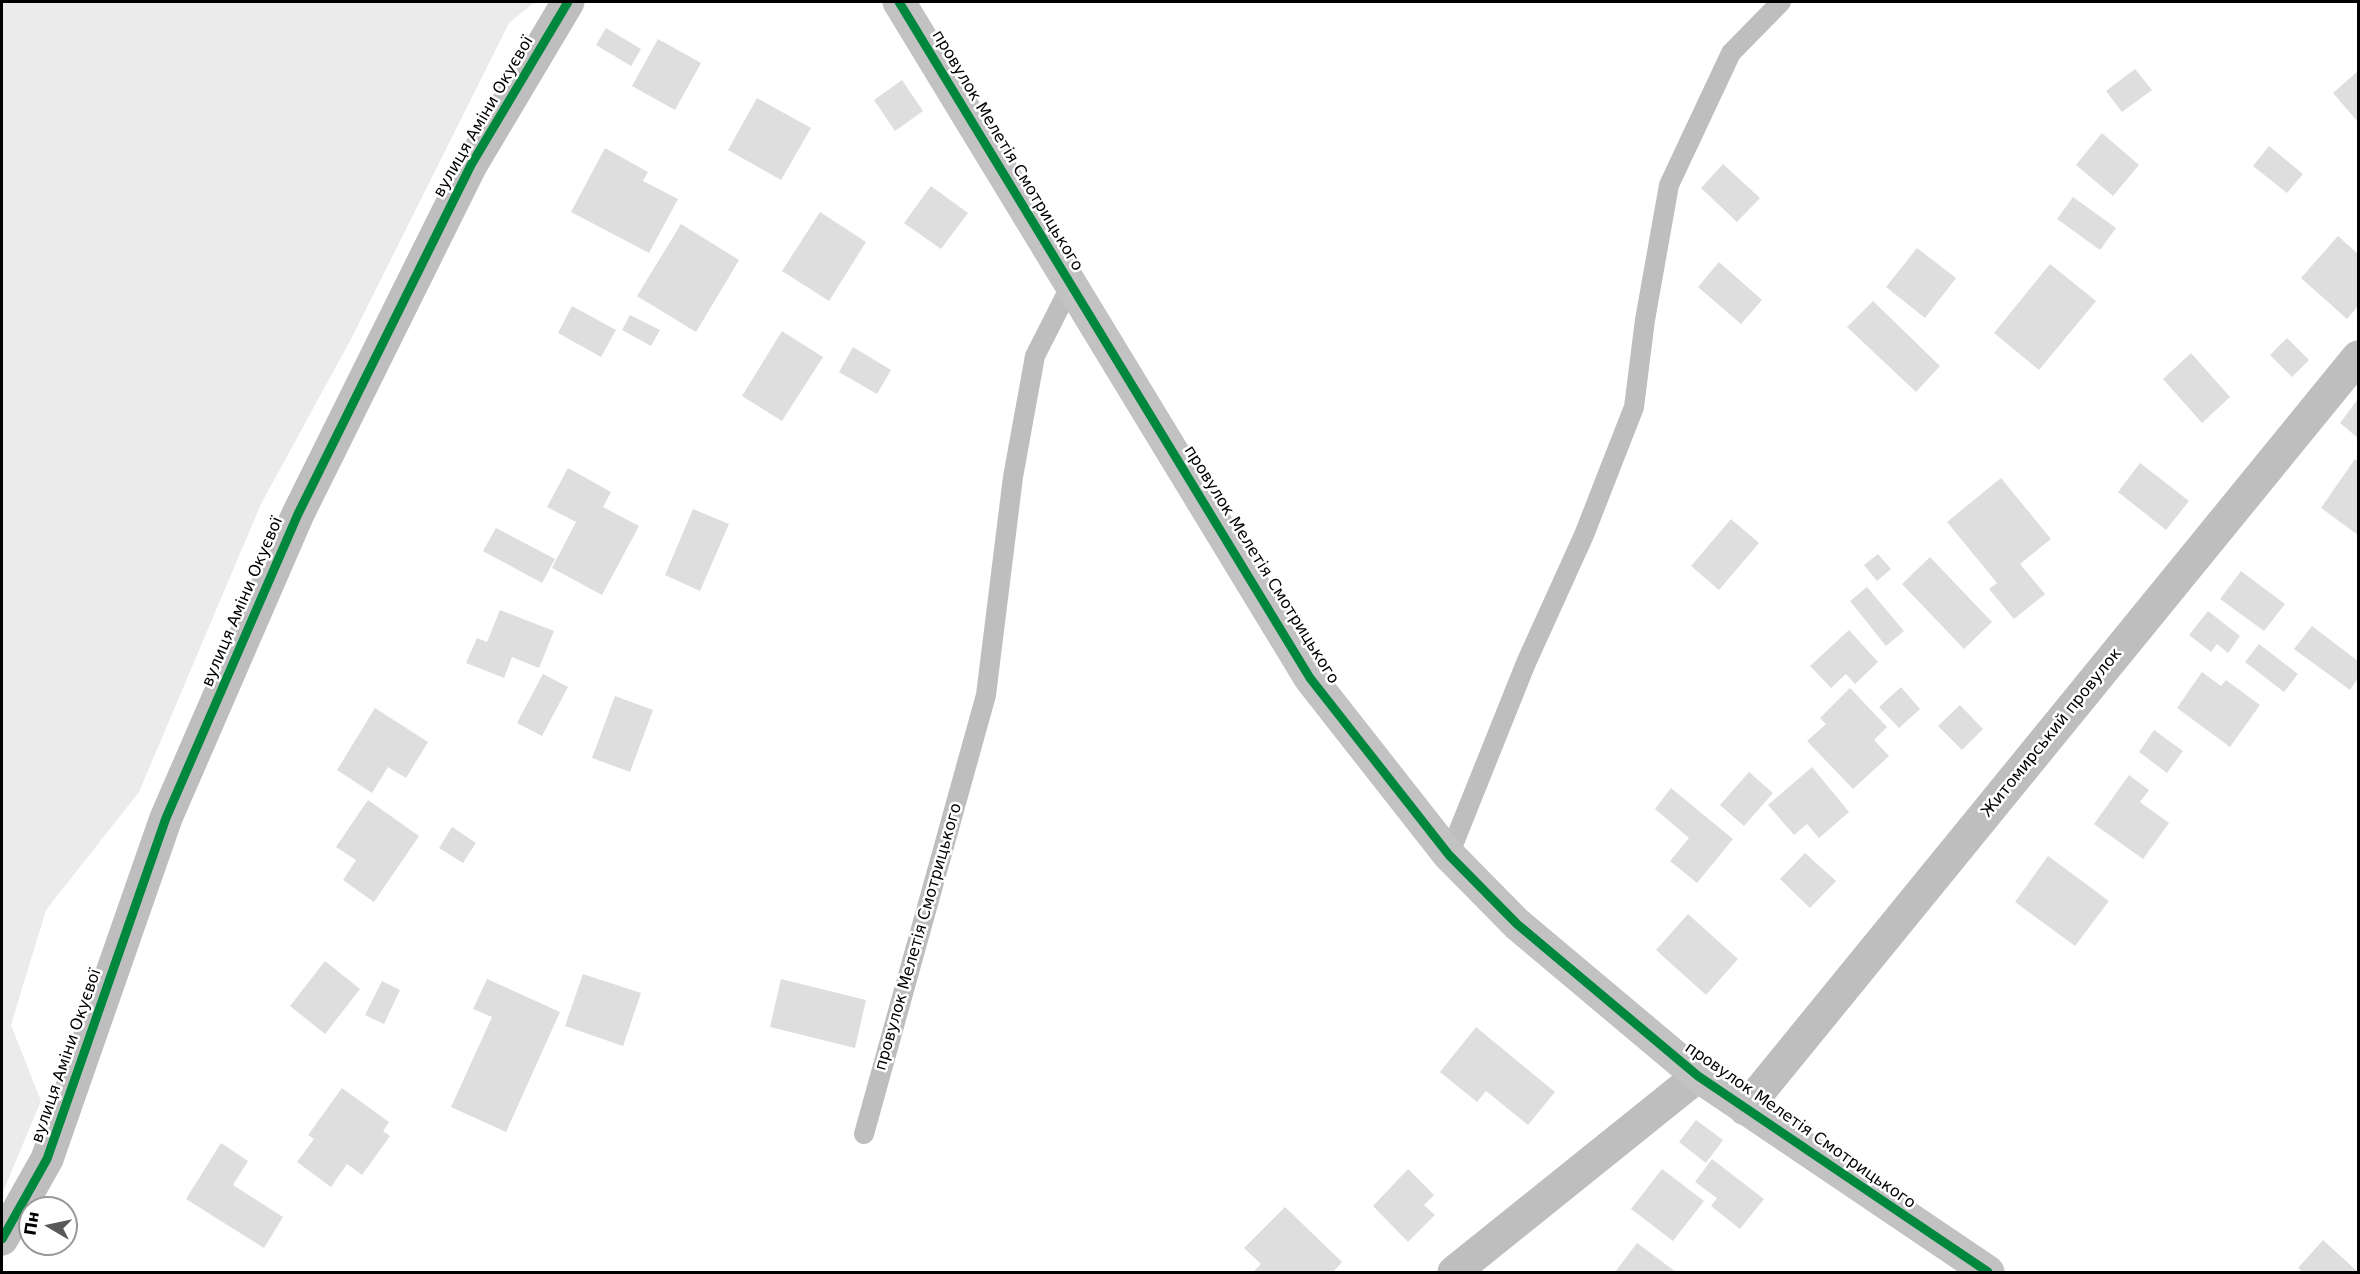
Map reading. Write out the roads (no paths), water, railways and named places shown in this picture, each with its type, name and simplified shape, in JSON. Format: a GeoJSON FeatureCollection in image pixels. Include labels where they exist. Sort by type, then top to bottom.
{"type":"FeatureCollection","features":[{"type":"Feature","properties":{"kind":"street","name":"вулиця Аміни Окуєвої"},"geometry":{"type":"LineString","coordinates":[[2,1239],[47,1159],[166,818],[298,514],[471,165],[568,2]]}},
{"type":"Feature","properties":{"kind":"street","name":"провулок Мелетія Смотрицького"},"geometry":{"type":"LineString","coordinates":[[899,2],[1310,678],[1449,855],[1517,924],[1698,1076],[1988,1272]]}},
{"type":"Feature","properties":{"kind":"street","name":"Житомирський провулок"},"geometry":{"type":"LineString","coordinates":[[1745,1109],[2358,357]]}},
{"type":"Feature","properties":{"kind":"street","name":"провулок Мелетія Смотрицького"},"geometry":{"type":"LineString","coordinates":[[1454,1272],[1698,1076]]}},
{"type":"Feature","properties":{"kind":"lane"},"geometry":{"type":"LineString","coordinates":[[1449,855],[1526,663],[1584,535],[1634,407],[1645,320],[1669,185],[1731,53],[1780,2]]}},
{"type":"Feature","properties":{"kind":"lane","name":"провулок Мелетія Смотрицького"},"geometry":{"type":"LineString","coordinates":[[864,1134],[986,695],[1013,477],[1035,356],[1071,285]]}}]}
